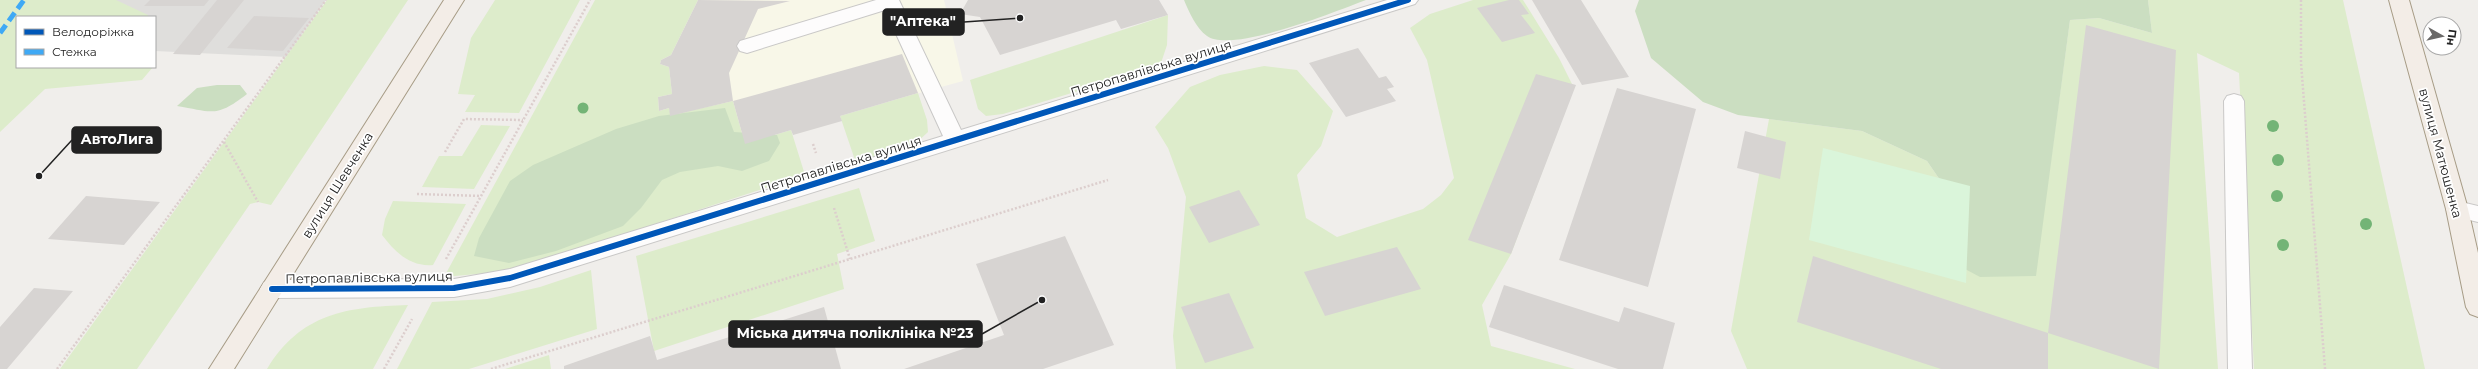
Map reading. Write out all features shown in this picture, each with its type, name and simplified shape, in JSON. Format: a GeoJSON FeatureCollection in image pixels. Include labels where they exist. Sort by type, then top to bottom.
{"type":"FeatureCollection","features":[{"type":"Feature","properties":{"kind":"main road","name":"вулиця Шевченка"},"geometry":{"type":"LineString","coordinates":[[221,369],[454,0]]}},
{"type":"Feature","properties":{"kind":"main road","name":"вулиця Матюшенка"},"geometry":{"type":"LineString","coordinates":[[2399,0],[2468,212],[2478,307]]}},
{"type":"Feature","properties":{"kind":"street","name":"Петропавлівська вулиця"},"geometry":{"type":"LineString","coordinates":[[272,289],[454,288],[510,278],[1408,0]]}},
{"type":"Feature","properties":{"kind":"street"},"geometry":{"type":"LineString","coordinates":[[747,46],[891,2],[955,140]]}},
{"type":"Feature","properties":{"kind":"street"},"geometry":{"type":"LineString","coordinates":[[2234,101],[2240,369]]}},
{"type":"Feature","properties":{"kind":"path"},"geometry":{"type":"LineString","coordinates":[[57,369],[224,142],[326,0]]}},
{"type":"Feature","properties":{"kind":"path"},"geometry":{"type":"LineString","coordinates":[[384,369],[590,0]]}},
{"type":"Feature","properties":{"kind":"path"},"geometry":{"type":"LineString","coordinates":[[2301,0],[2301,63],[2325,369]]}},
{"type":"Feature","properties":{"kind":"path"},"geometry":{"type":"LineString","coordinates":[[445,152],[464,119],[523,120]]}},
{"type":"Feature","properties":{"kind":"path"},"geometry":{"type":"LineString","coordinates":[[224,142],[258,202]]}},
{"type":"Feature","properties":{"kind":"path"},"geometry":{"type":"LineString","coordinates":[[491,369],[1108,180]]}},
{"type":"Feature","properties":{"kind":"path"},"geometry":{"type":"LineString","coordinates":[[417,194],[481,196]]}},
{"type":"Feature","properties":{"kind":"shaded area"},"geometry":{"type":"Polygon","coordinates":[[[15,0],[326,0],[286,57],[156,51],[156,16],[17,16],[15,0]]]}},
{"type":"Feature","properties":{"kind":"shaded area"},"geometry":{"type":"Polygon","coordinates":[[[692,0],[944,0],[963,81],[639,170],[654,59],[692,0]]]}},
{"type":"Feature","properties":{"kind":"green space"},"geometry":{"type":"Polygon","coordinates":[[[0,0],[116,0],[148,15],[16,16],[16,68],[152,68],[142,80],[45,89],[0,132],[0,0]]]}},
{"type":"Feature","properties":{"kind":"green space"},"geometry":{"type":"Polygon","coordinates":[[[327,0],[408,0],[271,205],[258,202],[250,204],[137,369],[60,369],[327,0]]]}},
{"type":"Feature","properties":{"kind":"green space"},"geometry":{"type":"Polygon","coordinates":[[[495,0],[580,0],[519,113],[465,112],[475,95],[458,94],[471,38],[495,0]]]}},
{"type":"Feature","properties":{"kind":"green space"},"geometry":{"type":"Polygon","coordinates":[[[595,0],[698,0],[671,55],[661,60],[660,64],[669,67],[672,94],[658,97],[659,111],[669,108],[671,115],[733,101],[745,144],[791,130],[805,175],[511,271],[444,277],[595,0]]]}},
{"type":"Feature","properties":{"kind":"green space"},"geometry":{"type":"Polygon","coordinates":[[[1184,0],[1366,0],[1285,29],[1238,40],[1220,40],[1207,36],[1199,29],[1184,0]]]}},
{"type":"Feature","properties":{"kind":"green space"},"geometry":{"type":"Polygon","coordinates":[[[1473,0],[1523,0],[1559,58],[1574,88],[1511,254],[1482,305],[1491,346],[1575,369],[1176,369],[1173,336],[1186,197],[1168,148],[1155,127],[1190,87],[1220,75],[1264,66],[1297,70],[1333,111],[1321,146],[1297,175],[1306,218],[1337,237],[1423,209],[1441,195],[1454,178],[1427,60],[1410,28],[1430,14],[1473,0]]]}},
{"type":"Feature","properties":{"kind":"green space"},"geometry":{"type":"Polygon","coordinates":[[[1639,0],[2148,0],[2152,33],[2099,18],[2070,20],[2036,276],[1980,277],[1950,261],[1951,196],[1927,161],[1862,131],[1738,115],[1703,102],[1651,58],[1635,11],[1639,0]]]}},
{"type":"Feature","properties":{"kind":"green space"},"geometry":{"type":"Polygon","coordinates":[[[2148,0],[2343,0],[2425,369],[2254,369],[2239,73],[2197,53],[2218,369],[1747,369],[1731,331],[1769,119],[1862,131],[1927,161],[1951,196],[2035,276],[2070,20],[2099,18],[2152,33],[2148,0]]]}},
{"type":"Feature","properties":{"kind":"green space"},"geometry":{"type":"Polygon","coordinates":[[[1168,15],[1167,45],[1160,66],[1003,114],[986,116],[978,109],[970,80],[1168,15]]]}},
{"type":"Feature","properties":{"kind":"green space"},"geometry":{"type":"Polygon","coordinates":[[[217,85],[240,85],[247,94],[237,102],[221,110],[207,111],[177,106],[197,88],[217,85]]]}},
{"type":"Feature","properties":{"kind":"green space"},"geometry":{"type":"Polygon","coordinates":[[[918,93],[927,120],[928,132],[914,145],[856,163],[840,116],[918,93]]]}},
{"type":"Feature","properties":{"kind":"green space"},"geometry":{"type":"Polygon","coordinates":[[[725,108],[734,132],[777,135],[780,143],[769,161],[742,171],[718,166],[680,172],[662,180],[641,208],[623,226],[556,251],[509,263],[474,256],[479,238],[510,181],[533,165],[616,129],[659,116],[725,108]]]}},
{"type":"Feature","properties":{"kind":"green space"},"geometry":{"type":"Polygon","coordinates":[[[481,125],[510,126],[474,189],[422,187],[439,156],[462,156],[481,125]]]}},
{"type":"Feature","properties":{"kind":"green space"},"geometry":{"type":"Polygon","coordinates":[[[1823,148],[1970,186],[1966,283],[1809,240],[1823,148]]]}},
{"type":"Feature","properties":{"kind":"green space"},"geometry":{"type":"Polygon","coordinates":[[[859,188],[875,241],[837,254],[844,289],[654,351],[636,256],[859,188]]]}},
{"type":"Feature","properties":{"kind":"green space"},"geometry":{"type":"Polygon","coordinates":[[[393,201],[466,204],[433,265],[417,264],[410,261],[392,247],[382,235],[385,219],[393,201]]]}},
{"type":"Feature","properties":{"kind":"green space"},"geometry":{"type":"Polygon","coordinates":[[[591,270],[597,329],[469,369],[397,369],[432,302],[487,299],[540,287],[591,270]]]}},
{"type":"Feature","properties":{"kind":"green space"},"geometry":{"type":"Polygon","coordinates":[[[408,305],[373,369],[267,369],[280,350],[295,336],[310,325],[327,317],[346,311],[365,308],[408,305]]]}},
{"type":"Feature","properties":{"kind":"green space"},"geometry":{"type":"Polygon","coordinates":[[[549,355],[551,369],[505,369],[549,355]]]}},
{"type":"Feature","properties":{"kind":"building"},"geometry":{"type":"Polygon","coordinates":[[[150,0],[209,0],[204,6],[144,6],[150,0]]]}},
{"type":"Feature","properties":{"kind":"building"},"geometry":{"type":"Polygon","coordinates":[[[217,0],[244,0],[200,55],[173,54],[217,0]]]}},
{"type":"Feature","properties":{"kind":"building"},"geometry":{"type":"Polygon","coordinates":[[[698,0],[790,1],[758,9],[729,73],[733,101],[670,116],[669,108],[659,111],[658,97],[672,94],[669,67],[660,64],[661,60],[671,55],[698,0]]]}},
{"type":"Feature","properties":{"kind":"building"},"geometry":{"type":"Polygon","coordinates":[[[968,0],[1159,0],[1168,15],[1121,29],[1116,20],[1000,55],[980,17],[960,14],[968,0]]]}},
{"type":"Feature","properties":{"kind":"building"},"geometry":{"type":"Polygon","coordinates":[[[1509,0],[1519,0],[1529,14],[1521,15],[1535,33],[1502,42],[1477,8],[1509,0]]]}},
{"type":"Feature","properties":{"kind":"building"},"geometry":{"type":"Polygon","coordinates":[[[1532,0],[1581,0],[1629,77],[1582,85],[1532,0]]]}},
{"type":"Feature","properties":{"kind":"building"},"geometry":{"type":"Polygon","coordinates":[[[254,16],[309,18],[283,51],[227,48],[254,16]]]}},
{"type":"Feature","properties":{"kind":"building"},"geometry":{"type":"Polygon","coordinates":[[[2086,25],[2176,50],[2159,369],[2048,333],[2086,25]]]}},
{"type":"Feature","properties":{"kind":"building"},"geometry":{"type":"Polygon","coordinates":[[[1358,48],[1379,78],[1386,76],[1394,87],[1387,89],[1396,101],[1346,117],[1309,63],[1358,48]]]}},
{"type":"Feature","properties":{"kind":"building"},"geometry":{"type":"Polygon","coordinates":[[[902,54],[918,93],[840,116],[842,121],[793,135],[791,130],[745,144],[733,101],[902,54]]]}},
{"type":"Feature","properties":{"kind":"building"},"geometry":{"type":"Polygon","coordinates":[[[1536,74],[1576,85],[1511,254],[1468,240],[1536,74]]]}},
{"type":"Feature","properties":{"kind":"building"},"geometry":{"type":"Polygon","coordinates":[[[1617,88],[1696,109],[1648,287],[1559,260],[1617,88]]]}},
{"type":"Feature","properties":{"kind":"building"},"geometry":{"type":"Polygon","coordinates":[[[1745,131],[1786,142],[1780,179],[1737,168],[1745,131]]]}},
{"type":"Feature","properties":{"kind":"building"},"geometry":{"type":"Polygon","coordinates":[[[1239,190],[1260,225],[1209,243],[1189,207],[1239,190]]]}},
{"type":"Feature","properties":{"kind":"building"},"geometry":{"type":"Polygon","coordinates":[[[86,196],[160,202],[124,245],[48,239],[86,196]]]}},
{"type":"Feature","properties":{"kind":"building"},"geometry":{"type":"Polygon","coordinates":[[[1065,236],[1114,345],[1043,369],[904,369],[1004,335],[976,264],[1065,236]]]}},
{"type":"Feature","properties":{"kind":"building"},"geometry":{"type":"Polygon","coordinates":[[[1397,247],[1421,289],[1325,316],[1304,272],[1397,247]]]}},
{"type":"Feature","properties":{"kind":"building"},"geometry":{"type":"Polygon","coordinates":[[[1813,256],[2048,333],[2048,369],[1941,369],[1797,322],[1813,256]]]}},
{"type":"Feature","properties":{"kind":"building"},"geometry":{"type":"Polygon","coordinates":[[[1504,285],[1619,322],[1624,307],[1675,323],[1663,369],[1618,369],[1489,327],[1504,285]]]}},
{"type":"Feature","properties":{"kind":"building"},"geometry":{"type":"Polygon","coordinates":[[[34,288],[73,291],[7,369],[0,369],[0,327],[34,288]]]}},
{"type":"Feature","properties":{"kind":"building"},"geometry":{"type":"Polygon","coordinates":[[[1229,293],[1254,348],[1205,363],[1181,307],[1229,293]]]}},
{"type":"Feature","properties":{"kind":"building"},"geometry":{"type":"Polygon","coordinates":[[[824,307],[841,369],[564,369],[564,366],[650,336],[657,360],[824,307]]]}},
{"type":"Feature","properties":{"kind":"marked path"},"geometry":{"type":"LineString","coordinates":[[0,33],[24,0]]}},
{"type":"Feature","properties":{"kind":"cycle path"},"geometry":{"type":"LineString","coordinates":[[272,289],[454,288],[510,278],[1408,0]]}},
{"type":"Feature","properties":{"kind":"place","name":"\"Аптека\""},"geometry":{"type":"Point","coordinates":[1020,18]}},
{"type":"Feature","properties":{"kind":"place","name":"АвтоЛига"},"geometry":{"type":"Point","coordinates":[39,176]}},
{"type":"Feature","properties":{"kind":"place","name":"Міська дитяча поліклініка №23"},"geometry":{"type":"Point","coordinates":[1042,300]}}]}
